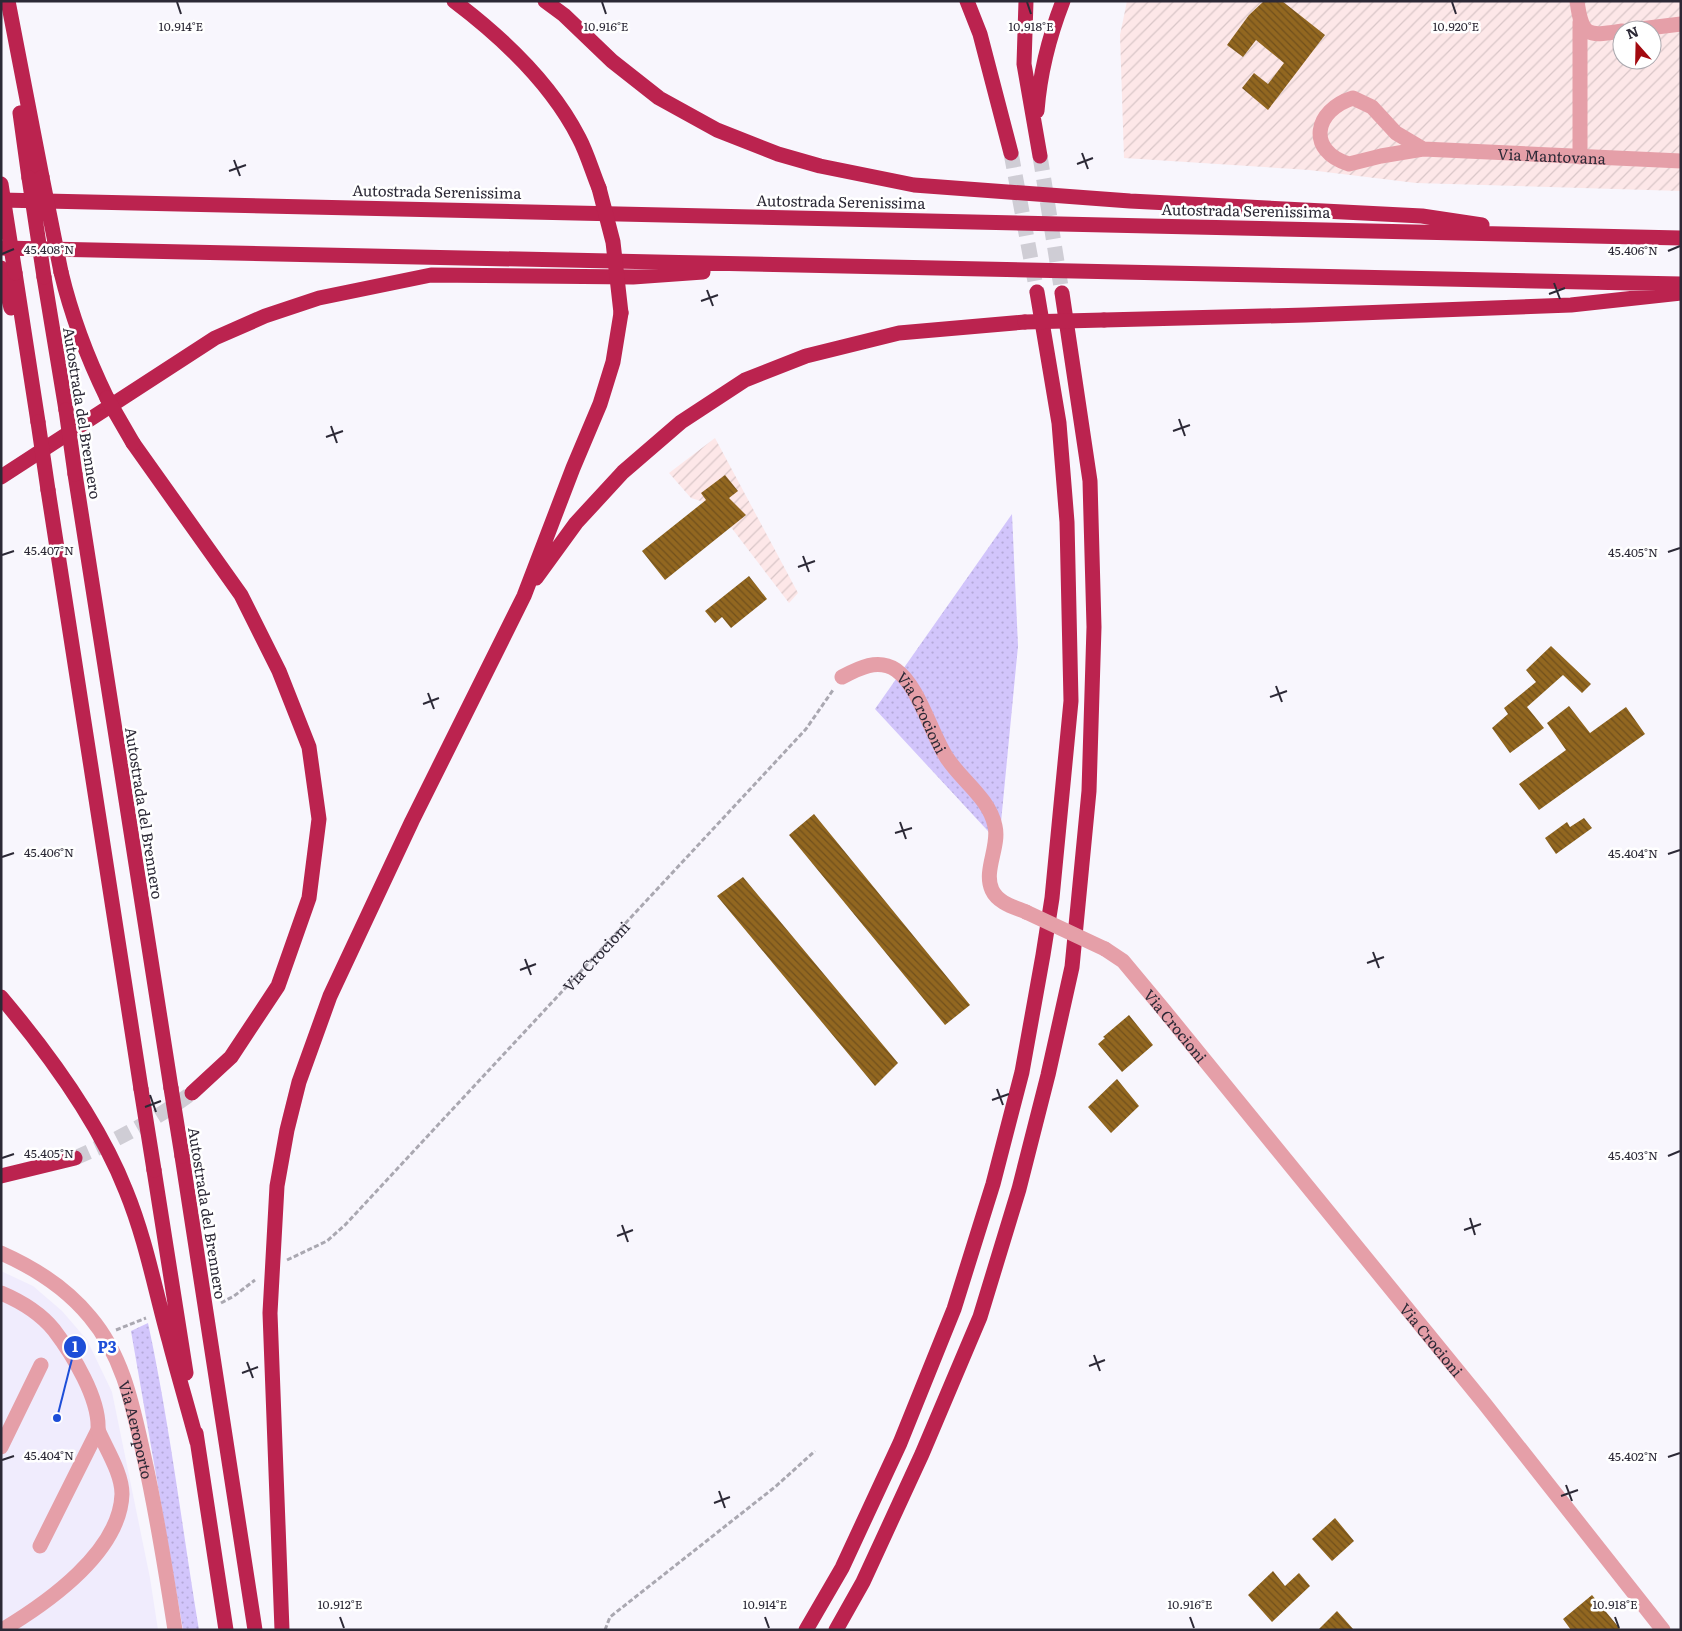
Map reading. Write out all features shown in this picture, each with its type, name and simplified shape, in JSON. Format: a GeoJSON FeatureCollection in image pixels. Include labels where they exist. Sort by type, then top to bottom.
{"type":"FeatureCollection","features":[{"type":"Feature","properties":{"kind":"highway","name":"Autostrada del Brennero"},"geometry":{"type":"LineString","coordinates":[[4,1],[36,177],[44,277],[255,1630]]}},
{"type":"Feature","properties":{"kind":"highway"},"geometry":{"type":"LineString","coordinates":[[8,1],[10,26]]}},
{"type":"Feature","properties":{"kind":"highway"},"geometry":{"type":"LineString","coordinates":[[282,1630],[270,1313],[278,1186],[286,1130],[299,1082],[330,996],[412,821],[524,596],[573,468],[600,404],[613,362],[621,314],[613,242],[599,188],[580,138],[559,105],[522,60],[484,24],[454,1]]}},
{"type":"Feature","properties":{"kind":"highway"},"geometry":{"type":"LineString","coordinates":[[545,1],[564,16],[612,61],[659,98],[727,134],[778,154],[870,178],[914,185],[990,192],[1422,216],[1547,235]]}},
{"type":"Feature","properties":{"kind":"highway"},"geometry":{"type":"LineString","coordinates":[[554,1],[564,16]]}},
{"type":"Feature","properties":{"kind":"highway"},"geometry":{"type":"LineString","coordinates":[[967,1],[980,34],[1011,153]]}},
{"type":"Feature","properties":{"kind":"highway"},"geometry":{"type":"LineString","coordinates":[[1026,1],[1024,64],[1040,156]]}},
{"type":"Feature","properties":{"kind":"highway"},"geometry":{"type":"LineString","coordinates":[[1036,132],[1040,78],[1052,31],[1063,1]]}},
{"type":"Feature","properties":{"kind":"highway"},"geometry":{"type":"LineString","coordinates":[[36,177],[79,337],[107,398],[133,443],[241,595],[280,671],[309,747],[319,819],[309,898],[278,986],[231,1056],[192,1093]]}},
{"type":"Feature","properties":{"kind":"highway"},"geometry":{"type":"LineString","coordinates":[[1,184],[7,275],[38,422],[226,1630]]}},
{"type":"Feature","properties":{"kind":"highway","name":"Autostrada Serenissima"},"geometry":{"type":"LineString","coordinates":[[1,200],[1681,238]]}},
{"type":"Feature","properties":{"kind":"highway"},"geometry":{"type":"LineString","coordinates":[[1,248],[1681,284]]}},
{"type":"Feature","properties":{"kind":"highway"},"geometry":{"type":"LineString","coordinates":[[1,477],[215,338],[265,316],[319,298],[365,286],[431,275],[633,276],[803,265]]}},
{"type":"Feature","properties":{"kind":"highway"},"geometry":{"type":"LineString","coordinates":[[806,1630],[842,1568],[891,1461],[954,1309],[993,1184],[1022,1072],[1043,955],[1052,898],[1071,701],[1067,512],[1059,424],[1037,292]]}},
{"type":"Feature","properties":{"kind":"highway"},"geometry":{"type":"LineString","coordinates":[[836,1630],[863,1582],[922,1454],[980,1317],[1019,1189],[1048,1075],[1072,967],[1089,791],[1094,627],[1090,481],[1062,293]]}},
{"type":"Feature","properties":{"kind":"highway"},"geometry":{"type":"LineString","coordinates":[[524,596],[576,523],[623,472],[681,422],[745,380],[806,356],[899,333],[1025,322],[1561,305],[1681,293]]}},
{"type":"Feature","properties":{"kind":"highway"},"geometry":{"type":"LineString","coordinates":[[1,998],[43,1050],[100,1137],[126,1190],[148,1254],[168,1339],[197,1442]]}},
{"type":"Feature","properties":{"kind":"highway"},"geometry":{"type":"LineString","coordinates":[[1,1176],[75,1158]]}},
{"type":"Feature","properties":{"kind":"street"},"geometry":{"type":"LineString","coordinates":[[1577,1],[1580,22],[1580,157]]}},
{"type":"Feature","properties":{"kind":"street"},"geometry":{"type":"LineString","coordinates":[[1580,22],[1588,32],[1595,35],[1612,32]]}},
{"type":"Feature","properties":{"kind":"street"},"geometry":{"type":"LineString","coordinates":[[1662,26],[1681,24]]}},
{"type":"Feature","properties":{"kind":"street","name":"Via Mantovana"},"geometry":{"type":"LineString","coordinates":[[1423,149],[1396,133],[1372,107],[1353,98],[1334,106],[1323,120],[1320,130],[1321,140],[1328,154],[1349,164],[1423,149],[1681,161]]}},
{"type":"Feature","properties":{"kind":"street","name":"Via Crocioni"},"geometry":{"type":"LineString","coordinates":[[842,677],[871,664],[883,665],[896,670],[910,686],[948,759],[988,807],[993,820],[996,840],[990,875],[991,888],[997,898],[1105,949],[1123,962],[1484,1403],[1663,1630]]}},
{"type":"Feature","properties":{"kind":"street","name":"Via Aeroporto"},"geometry":{"type":"LineString","coordinates":[[1,1253],[21,1262],[69,1295],[91,1318],[128,1385],[149,1478],[175,1630]]}},
{"type":"Feature","properties":{"kind":"street"},"geometry":{"type":"LineString","coordinates":[[1,1293],[18,1300],[53,1329],[92,1397],[99,1417],[98,1430],[40,1546]]}},
{"type":"Feature","properties":{"kind":"street"},"geometry":{"type":"LineString","coordinates":[[1,1447],[41,1365]]}},
{"type":"Feature","properties":{"kind":"street"},"geometry":{"type":"LineString","coordinates":[[2,1630],[24,1617],[67,1583],[98,1552],[109,1536],[119,1515],[122,1494],[120,1481],[98,1430]]}},
{"type":"Feature","properties":{"kind":"path","name":"Via Crocioni"},"geometry":{"type":"LineString","coordinates":[[282,1263],[327,1241],[345,1225],[806,729],[842,677]]}},
{"type":"Feature","properties":{"kind":"path"},"geometry":{"type":"LineString","coordinates":[[221,1303],[255,1280]]}},
{"type":"Feature","properties":{"kind":"path"},"geometry":{"type":"LineString","coordinates":[[102,1335],[146,1318]]}},
{"type":"Feature","properties":{"kind":"path"},"geometry":{"type":"LineString","coordinates":[[604,1630],[610,1617],[775,1487],[815,1451]]}},
{"type":"Feature","properties":{"kind":"shaded area"},"geometry":{"type":"Polygon","coordinates":[[[1127,1],[1681,1],[1681,191],[1416,183],[1309,170],[1124,158],[1120,35],[1127,1]]]}},
{"type":"Feature","properties":{"kind":"shaded area"},"geometry":{"type":"Polygon","coordinates":[[[715,438],[798,593],[789,603],[714,505],[691,498],[669,473],[715,438]]]}},
{"type":"Feature","properties":{"kind":"shaded area"},"geometry":{"type":"Polygon","coordinates":[[[1012,514],[1018,646],[999,843],[875,709],[1012,514]]]}},
{"type":"Feature","properties":{"kind":"shaded area"},"geometry":{"type":"Polygon","coordinates":[[[1,1271],[33,1286],[62,1311],[87,1340],[112,1392],[150,1578],[158,1630],[1,1630],[1,1271]]]}},
{"type":"Feature","properties":{"kind":"shaded area"},"geometry":{"type":"Polygon","coordinates":[[[148,1323],[169,1438],[199,1630],[183,1630],[131,1331],[148,1323]]]}},
{"type":"Feature","properties":{"kind":"building"},"geometry":{"type":"Polygon","coordinates":[[[1264,1],[1282,1],[1325,35],[1268,110],[1242,88],[1254,73],[1268,84],[1284,63],[1256,40],[1243,57],[1227,45],[1249,15],[1264,1]]]}},
{"type":"Feature","properties":{"kind":"building"},"geometry":{"type":"Polygon","coordinates":[[[725,475],[738,491],[729,498],[746,515],[665,580],[642,551],[706,500],[701,493],[725,475]]]}},
{"type":"Feature","properties":{"kind":"building"},"geometry":{"type":"Polygon","coordinates":[[[749,576],[767,599],[731,628],[722,617],[715,623],[705,611],[749,576]]]}},
{"type":"Feature","properties":{"kind":"building"},"geometry":{"type":"Polygon","coordinates":[[[1551,646],[1591,684],[1582,693],[1563,675],[1527,707],[1544,728],[1510,753],[1492,728],[1508,714],[1504,708],[1536,682],[1526,670],[1551,646]]]}},
{"type":"Feature","properties":{"kind":"building"},"geometry":{"type":"Polygon","coordinates":[[[1569,706],[1590,733],[1626,707],[1645,734],[1539,810],[1519,784],[1566,750],[1547,723],[1569,706]]]}},
{"type":"Feature","properties":{"kind":"building"},"geometry":{"type":"Polygon","coordinates":[[[814,814],[970,1005],[945,1025],[789,835],[814,814]]]}},
{"type":"Feature","properties":{"kind":"building"},"geometry":{"type":"Polygon","coordinates":[[[1584,818],[1592,828],[1556,854],[1545,838],[1567,822],[1570,827],[1584,818]]]}},
{"type":"Feature","properties":{"kind":"building"},"geometry":{"type":"Polygon","coordinates":[[[743,877],[898,1063],[875,1086],[717,896],[743,877]]]}},
{"type":"Feature","properties":{"kind":"building"},"geometry":{"type":"Polygon","coordinates":[[[1129,1015],[1153,1045],[1122,1072],[1098,1044],[1105,1038],[1103,1037],[1129,1015]]]}},
{"type":"Feature","properties":{"kind":"building"},"geometry":{"type":"Polygon","coordinates":[[[1117,1079],[1139,1106],[1111,1133],[1088,1107],[1117,1079]]]}},
{"type":"Feature","properties":{"kind":"building"},"geometry":{"type":"Polygon","coordinates":[[[1335,1518],[1354,1541],[1332,1561],[1312,1539],[1335,1518]]]}},
{"type":"Feature","properties":{"kind":"building"},"geometry":{"type":"Polygon","coordinates":[[[1273,1571],[1285,1586],[1299,1573],[1310,1586],[1272,1622],[1248,1595],[1273,1571]]]}},
{"type":"Feature","properties":{"kind":"building"},"geometry":{"type":"Polygon","coordinates":[[[1592,1595],[1621,1630],[1571,1630],[1563,1619],[1592,1595]]]}},
{"type":"Feature","properties":{"kind":"building"},"geometry":{"type":"Polygon","coordinates":[[[1337,1611],[1354,1630],[1318,1630],[1337,1611]]]}},
{"type":"Feature","properties":{"kind":"tunnel"},"geometry":{"type":"LineString","coordinates":[[1011,153],[1037,292]]}},
{"type":"Feature","properties":{"kind":"tunnel"},"geometry":{"type":"LineString","coordinates":[[1040,156],[1062,293]]}},
{"type":"Feature","properties":{"kind":"tunnel"},"geometry":{"type":"LineString","coordinates":[[75,1158],[135,1129],[192,1093]]}},
{"type":"Feature","properties":{"kind":"place","name":"P3"},"geometry":{"type":"Point","coordinates":[57,1418]}}]}
